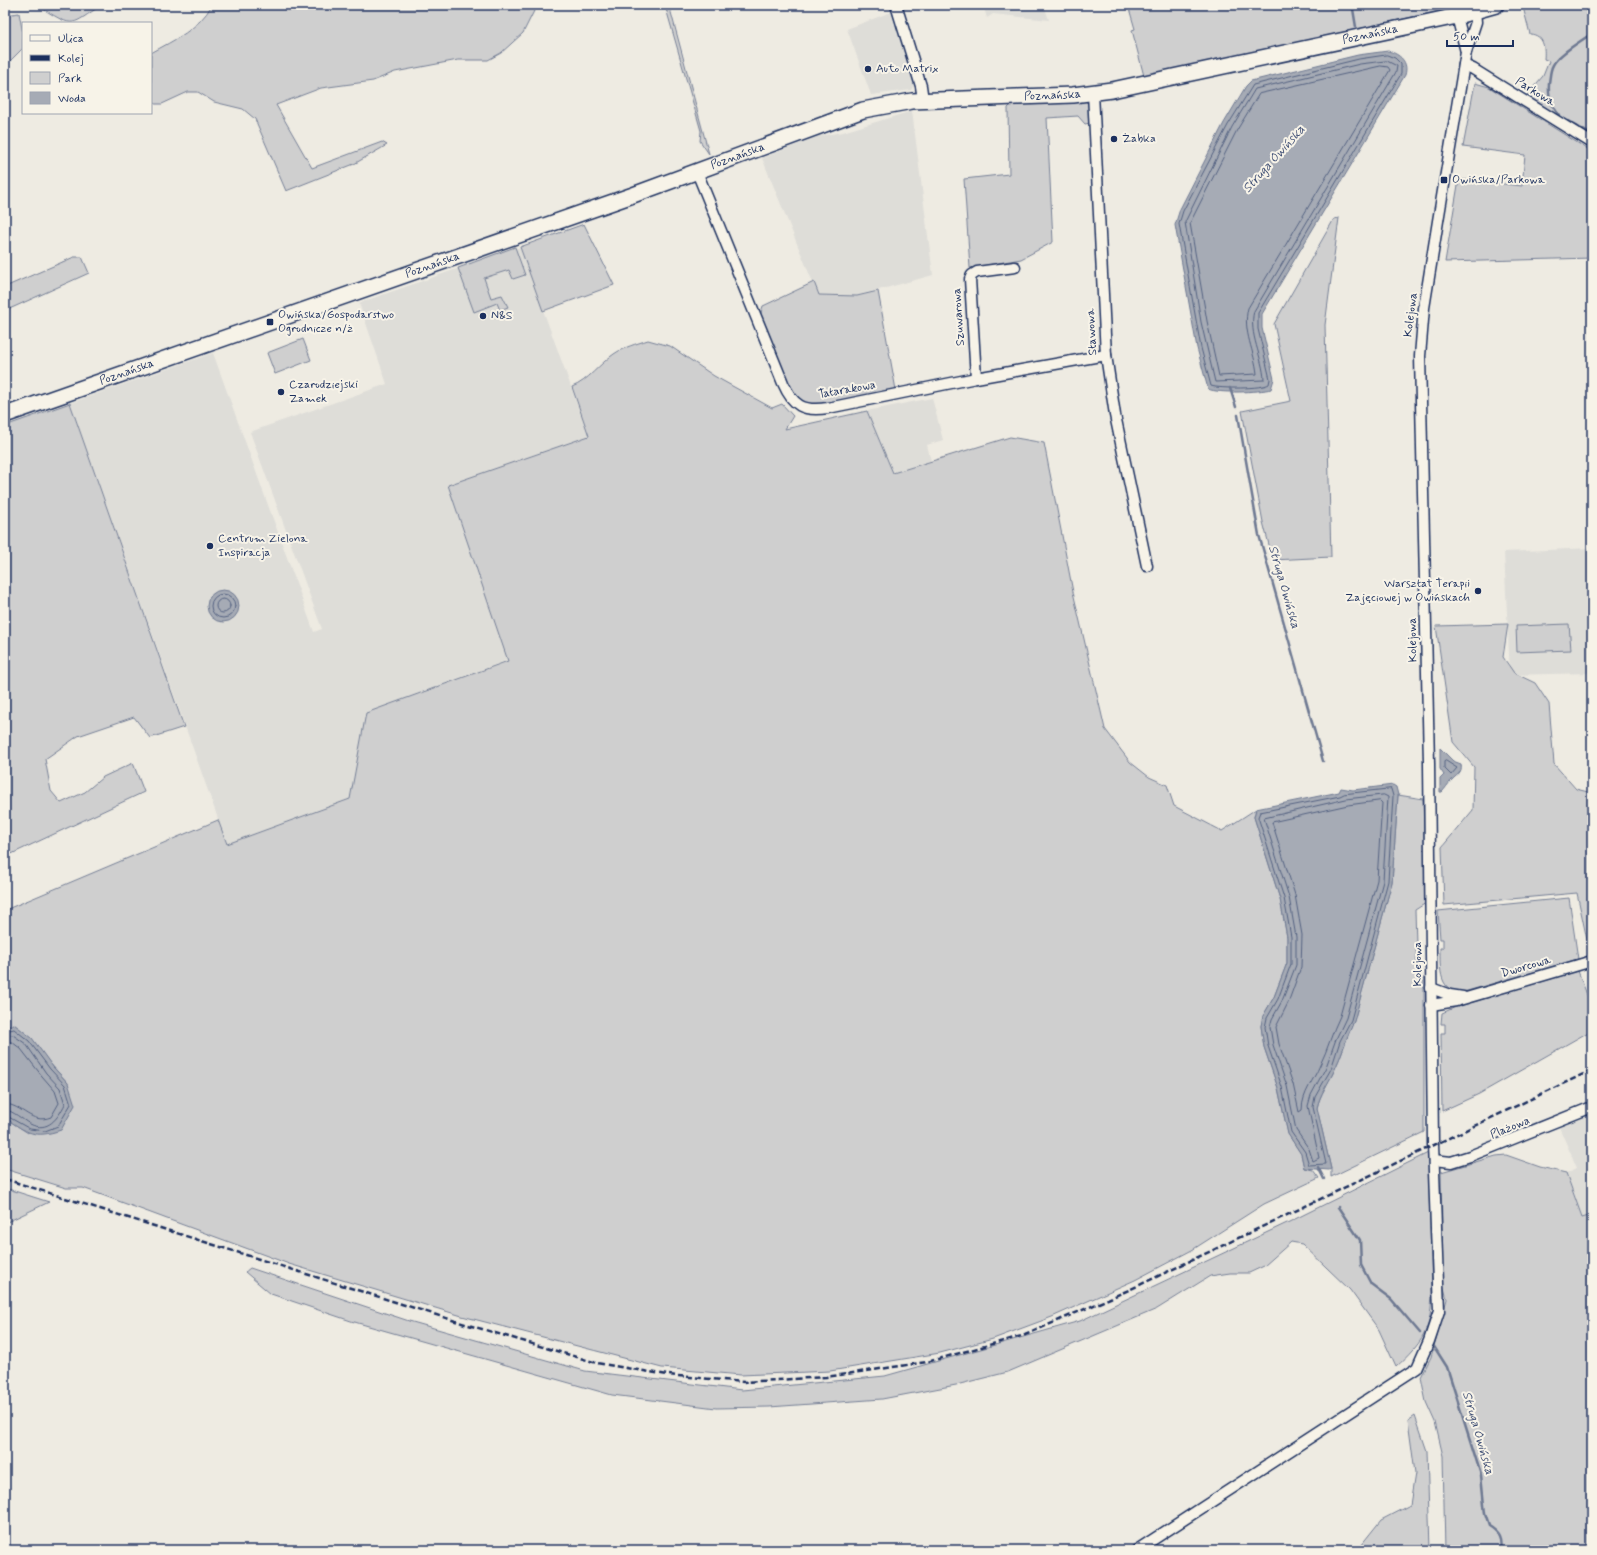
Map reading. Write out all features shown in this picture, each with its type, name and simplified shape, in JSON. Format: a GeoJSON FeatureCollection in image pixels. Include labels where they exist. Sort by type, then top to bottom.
{"type":"FeatureCollection","features":[{"type":"Feature","properties":{"kind":"main road","name":"Poznańska"},"geometry":{"type":"LineString","coordinates":[[5,415],[697,172],[852,113],[886,104],[923,100],[1093,93],[1134,87],[1457,16],[1496,5]]}},
{"type":"Feature","properties":{"kind":"street"},"geometry":{"type":"LineString","coordinates":[[896,5],[921,86],[923,100]]}},
{"type":"Feature","properties":{"kind":"street","name":"Kolejowa"},"geometry":{"type":"LineString","coordinates":[[1136,1550],[1417,1368],[1429,1341],[1439,1311],[1434,1160],[1429,762],[1420,356],[1424,308],[1466,52],[1476,22],[1475,11]]}},
{"type":"Feature","properties":{"kind":"street","name":"Kolejowa"},"geometry":{"type":"LineString","coordinates":[[1457,16],[1466,52]]}},
{"type":"Feature","properties":{"kind":"street","name":"Parkowa"},"geometry":{"type":"LineString","coordinates":[[1464,65],[1473,69],[1592,143]]}},
{"type":"Feature","properties":{"kind":"street","name":"Stawowa"},"geometry":{"type":"LineString","coordinates":[[1093,93],[1106,355],[1116,415],[1147,566]]}},
{"type":"Feature","properties":{"kind":"street","name":"Tatarakowa"},"geometry":{"type":"LineString","coordinates":[[697,172],[783,384],[794,402],[805,408],[819,410],[976,378],[1106,355]]}},
{"type":"Feature","properties":{"kind":"street","name":"Szuwarowa"},"geometry":{"type":"LineString","coordinates":[[976,378],[970,279],[972,275],[983,270],[1015,267]]}},
{"type":"Feature","properties":{"kind":"street","name":"Dworcowa"},"geometry":{"type":"LineString","coordinates":[[1431,1006],[1456,1001],[1592,961]]}},
{"type":"Feature","properties":{"kind":"street","name":"Dworcowa"},"geometry":{"type":"LineString","coordinates":[[1431,988],[1450,995],[1467,997]]}},
{"type":"Feature","properties":{"kind":"street","name":"Plażowa"},"geometry":{"type":"LineString","coordinates":[[1434,1160],[1451,1162],[1470,1156],[1592,1107]]}},
{"type":"Feature","properties":{"kind":"shaded area"},"geometry":{"type":"Polygon","coordinates":[[[983,5],[1044,5],[1049,20],[993,14],[987,18],[983,5]]]}},
{"type":"Feature","properties":{"kind":"shaded area"},"geometry":{"type":"Polygon","coordinates":[[[891,12],[915,83],[911,90],[871,95],[847,29],[891,12]]]}},
{"type":"Feature","properties":{"kind":"shaded area"},"geometry":{"type":"Polygon","coordinates":[[[912,111],[933,275],[857,296],[818,295],[762,158],[818,136],[843,132],[912,111]]]}},
{"type":"Feature","properties":{"kind":"shaded area"},"geometry":{"type":"Polygon","coordinates":[[[520,247],[589,436],[448,485],[508,660],[367,713],[350,799],[227,844],[70,403],[213,353],[314,632],[322,629],[250,432],[387,384],[359,303],[520,247]]]}},
{"type":"Feature","properties":{"kind":"shaded area"},"geometry":{"type":"Polygon","coordinates":[[[932,398],[943,440],[927,445],[931,461],[893,473],[867,411],[932,398]]]}},
{"type":"Feature","properties":{"kind":"shaded area"},"geometry":{"type":"Polygon","coordinates":[[[1592,548],[1592,673],[1510,675],[1504,552],[1592,548]]]}},
{"type":"Feature","properties":{"kind":"shaded area"},"geometry":{"type":"Polygon","coordinates":[[[1592,1112],[1592,1214],[1582,1217],[1566,1173],[1577,1168],[1559,1127],[1592,1112]]]}},
{"type":"Feature","properties":{"kind":"green space"},"geometry":{"type":"Polygon","coordinates":[[[44,5],[102,5],[78,20],[68,22],[43,9],[44,5]]]}},
{"type":"Feature","properties":{"kind":"green space"},"geometry":{"type":"Polygon","coordinates":[[[212,5],[537,5],[523,33],[501,53],[488,60],[458,60],[395,72],[373,81],[321,88],[276,105],[312,168],[382,142],[387,145],[354,164],[286,191],[255,119],[243,109],[214,102],[198,92],[188,92],[162,104],[155,104],[152,100],[152,52],[185,33],[200,21],[212,5]]]}},
{"type":"Feature","properties":{"kind":"green space"},"geometry":{"type":"Polygon","coordinates":[[[665,5],[669,5],[709,154],[700,141],[701,131],[665,5]]]}},
{"type":"Feature","properties":{"kind":"green space"},"geometry":{"type":"Polygon","coordinates":[[[1128,5],[1467,5],[1144,76],[1132,30],[1135,29],[1128,5]]]}},
{"type":"Feature","properties":{"kind":"green space"},"geometry":{"type":"Polygon","coordinates":[[[1528,5],[1592,5],[1592,138],[1525,97],[1543,76],[1549,61],[1544,59],[1544,47],[1541,39],[1530,34],[1523,7],[1528,5]]]}},
{"type":"Feature","properties":{"kind":"green space"},"geometry":{"type":"Polygon","coordinates":[[[19,13],[22,29],[22,49],[5,66],[5,15],[19,13]]]}},
{"type":"Feature","properties":{"kind":"green space"},"geometry":{"type":"Polygon","coordinates":[[[1475,83],[1489,87],[1592,152],[1592,258],[1445,262],[1459,179],[1522,186],[1525,155],[1463,147],[1475,83]]]}},
{"type":"Feature","properties":{"kind":"green space"},"geometry":{"type":"Polygon","coordinates":[[[1083,99],[1091,106],[1090,123],[1085,124],[1078,116],[1047,118],[1053,242],[1021,259],[970,268],[964,179],[1009,174],[1008,108],[1014,102],[1083,99]]]}},
{"type":"Feature","properties":{"kind":"green space"},"geometry":{"type":"Polygon","coordinates":[[[1339,218],[1325,325],[1331,557],[1273,560],[1263,522],[1242,411],[1291,401],[1274,324],[1334,219],[1339,218]]]}},
{"type":"Feature","properties":{"kind":"green space"},"geometry":{"type":"Polygon","coordinates":[[[584,224],[614,285],[543,311],[520,247],[584,224]]]}},
{"type":"Feature","properties":{"kind":"green space"},"geometry":{"type":"Polygon","coordinates":[[[515,247],[525,275],[513,279],[509,270],[484,278],[491,298],[502,295],[508,307],[500,310],[497,303],[474,312],[458,268],[515,247]]]}},
{"type":"Feature","properties":{"kind":"green space"},"geometry":{"type":"Polygon","coordinates":[[[74,257],[82,257],[89,273],[5,311],[5,287],[74,257]]]}},
{"type":"Feature","properties":{"kind":"green space"},"geometry":{"type":"Polygon","coordinates":[[[814,282],[819,295],[857,296],[878,291],[896,390],[860,399],[830,404],[805,404],[797,400],[782,373],[760,316],[763,306],[814,282]]]}},
{"type":"Feature","properties":{"kind":"green space"},"geometry":{"type":"Polygon","coordinates":[[[303,339],[311,360],[275,374],[267,353],[303,339]]]}},
{"type":"Feature","properties":{"kind":"green space"},"geometry":{"type":"Polygon","coordinates":[[[648,340],[670,346],[714,376],[772,408],[782,404],[793,416],[785,429],[867,411],[893,473],[1010,437],[1044,443],[1073,592],[1105,729],[1130,762],[1149,777],[1167,785],[1174,806],[1222,831],[1256,809],[1254,817],[1280,899],[1287,937],[1287,963],[1274,997],[1263,1016],[1261,1026],[1264,1047],[1278,1088],[1288,1134],[1301,1154],[1304,1168],[1313,1170],[1319,1178],[1264,1204],[1192,1250],[1135,1280],[1052,1317],[993,1339],[940,1353],[830,1371],[741,1375],[662,1368],[462,1316],[289,1264],[83,1188],[66,1188],[5,1169],[5,1118],[28,1133],[68,1083],[14,1024],[5,1028],[5,910],[218,820],[227,844],[350,799],[366,713],[508,661],[448,485],[589,436],[572,387],[583,381],[618,352],[648,340]]]}},
{"type":"Feature","properties":{"kind":"green space"},"geometry":{"type":"Polygon","coordinates":[[[70,403],[184,727],[150,738],[134,717],[78,736],[45,759],[51,791],[61,803],[85,792],[103,777],[133,763],[144,792],[5,857],[5,426],[70,403]]]}},
{"type":"Feature","properties":{"kind":"green space"},"geometry":{"type":"Polygon","coordinates":[[[1508,624],[1503,657],[1514,673],[1535,683],[1549,704],[1554,764],[1576,789],[1592,793],[1592,953],[1590,954],[1577,893],[1444,905],[1442,847],[1473,810],[1474,767],[1453,742],[1436,626],[1508,624]]]}},
{"type":"Feature","properties":{"kind":"green space"},"geometry":{"type":"Polygon","coordinates":[[[1569,624],[1571,650],[1517,652],[1516,626],[1569,624]]]}},
{"type":"Feature","properties":{"kind":"green space"},"geometry":{"type":"Polygon","coordinates":[[[1398,795],[1423,799],[1426,903],[1415,910],[1417,978],[1424,978],[1424,1132],[1331,1177],[1331,1169],[1317,1108],[1322,1094],[1337,1065],[1354,1021],[1392,882],[1398,795]]]}},
{"type":"Feature","properties":{"kind":"green space"},"geometry":{"type":"Polygon","coordinates":[[[1569,898],[1578,959],[1467,991],[1451,989],[1446,985],[1441,972],[1440,964],[1440,948],[1443,948],[1443,939],[1440,939],[1438,911],[1569,898]]]}},
{"type":"Feature","properties":{"kind":"green space"},"geometry":{"type":"Polygon","coordinates":[[[1578,971],[1592,1008],[1592,1030],[1479,1094],[1442,1111],[1441,1033],[1445,1033],[1445,1024],[1441,1024],[1442,1013],[1456,1007],[1578,971]]]}},
{"type":"Feature","properties":{"kind":"green space"},"geometry":{"type":"Polygon","coordinates":[[[1428,1153],[1432,1295],[1430,1315],[1422,1338],[1410,1354],[1396,1367],[1379,1330],[1350,1290],[1302,1244],[1291,1242],[1264,1266],[1249,1273],[1230,1273],[1210,1276],[1157,1309],[1008,1372],[956,1385],[882,1399],[769,1407],[716,1408],[612,1395],[351,1321],[271,1294],[245,1272],[250,1268],[409,1321],[585,1371],[742,1390],[885,1376],[1080,1321],[1287,1223],[1428,1153]]]}},
{"type":"Feature","properties":{"kind":"green space"},"geometry":{"type":"Polygon","coordinates":[[[1506,1155],[1540,1167],[1566,1173],[1582,1217],[1592,1214],[1592,1550],[1445,1550],[1443,1456],[1435,1422],[1426,1402],[1421,1377],[1431,1357],[1447,1299],[1443,1284],[1441,1172],[1496,1156],[1506,1155]]]}},
{"type":"Feature","properties":{"kind":"green space"},"geometry":{"type":"Polygon","coordinates":[[[5,1188],[49,1202],[5,1223],[5,1188]]]}},
{"type":"Feature","properties":{"kind":"green space"},"geometry":{"type":"Polygon","coordinates":[[[1415,1416],[1427,1451],[1430,1550],[1357,1550],[1381,1520],[1410,1505],[1415,1473],[1408,1421],[1415,1416]]]}},
{"type":"Feature","properties":{"kind":"water"},"geometry":{"type":"Polygon","coordinates":[[[1388,51],[1400,56],[1405,62],[1405,75],[1262,314],[1262,328],[1274,379],[1271,389],[1258,391],[1221,392],[1208,389],[1197,348],[1175,225],[1180,209],[1224,123],[1246,86],[1251,81],[1358,55],[1388,51]]]}},
{"type":"Feature","properties":{"kind":"water"},"geometry":{"type":"Polygon","coordinates":[[[220,590],[226,590],[236,597],[239,606],[238,612],[232,619],[226,622],[220,622],[210,615],[207,609],[207,603],[214,593],[220,590]]]}},
{"type":"Feature","properties":{"kind":"water"},"geometry":{"type":"Polygon","coordinates":[[[1440,748],[1453,761],[1461,764],[1459,774],[1442,792],[1440,792],[1440,779],[1444,775],[1440,769],[1440,748]]]}},
{"type":"Feature","properties":{"kind":"water"},"geometry":{"type":"Polygon","coordinates":[[[1393,785],[1396,787],[1398,795],[1392,882],[1354,1021],[1337,1065],[1322,1094],[1317,1108],[1331,1169],[1304,1168],[1301,1154],[1288,1134],[1278,1088],[1264,1047],[1261,1026],[1263,1016],[1274,997],[1287,963],[1287,937],[1280,899],[1254,817],[1256,809],[1339,792],[1341,788],[1353,790],[1393,785]]]}},
{"type":"Feature","properties":{"kind":"water"},"geometry":{"type":"Polygon","coordinates":[[[14,1024],[32,1038],[53,1067],[68,1083],[75,1105],[61,1130],[44,1134],[32,1133],[5,1118],[5,1028],[14,1024]]]}},
{"type":"Feature","properties":{"kind":"waterway","name":"Struga Owińska"},"geometry":{"type":"LineString","coordinates":[[1347,5],[1353,9],[1356,27]]}},
{"type":"Feature","properties":{"kind":"waterway"},"geometry":{"type":"LineString","coordinates":[[1559,115],[1552,104],[1549,92],[1552,67],[1560,56],[1592,33]]}},
{"type":"Feature","properties":{"kind":"waterway"},"geometry":{"type":"LineString","coordinates":[[1568,121],[1592,135]]}},
{"type":"Feature","properties":{"kind":"waterway","name":"Struga Owińska"},"geometry":{"type":"LineString","coordinates":[[1230,388],[1236,407]]}},
{"type":"Feature","properties":{"kind":"waterway","name":"Struga Owińska"},"geometry":{"type":"LineString","coordinates":[[1238,415],[1259,535],[1323,761]]}},
{"type":"Feature","properties":{"kind":"waterway"},"geometry":{"type":"LineString","coordinates":[[1318,1167],[1324,1179]]}},
{"type":"Feature","properties":{"kind":"waterway"},"geometry":{"type":"LineString","coordinates":[[1338,1207],[1360,1240],[1361,1265],[1371,1284],[1391,1299],[1420,1333]]}},
{"type":"Feature","properties":{"kind":"waterway","name":"Struga Owińska"},"geometry":{"type":"LineString","coordinates":[[1433,1345],[1447,1367],[1481,1475],[1485,1514],[1489,1526],[1499,1536],[1501,1542],[1500,1550]]}},
{"type":"Feature","properties":{"kind":"railway"},"geometry":{"type":"LineString","coordinates":[[5,1179],[465,1324],[597,1363],[668,1375],[744,1382],[826,1377],[927,1362],[1025,1335],[1131,1289],[1592,1070]]}},
{"type":"Feature","properties":{"kind":"place","name":"Auto Matrix"},"geometry":{"type":"Point","coordinates":[868,69]}},
{"type":"Feature","properties":{"kind":"place","name":"Żabka"},"geometry":{"type":"Point","coordinates":[1114,139]}},
{"type":"Feature","properties":{"kind":"place","name":"Owińska/Parkowa"},"geometry":{"type":"Point","coordinates":[1444,180]}},
{"type":"Feature","properties":{"kind":"place","name":"N&S"},"geometry":{"type":"Point","coordinates":[483,316]}},
{"type":"Feature","properties":{"kind":"place","name":"Owińska/Gospodarstwo Ogrodnicze n/ż"},"geometry":{"type":"Point","coordinates":[270,322]}},
{"type":"Feature","properties":{"kind":"place","name":"Czarodziejski Zamek"},"geometry":{"type":"Point","coordinates":[281,392]}},
{"type":"Feature","properties":{"kind":"place","name":"Centrum Zielona Inspiracja"},"geometry":{"type":"Point","coordinates":[210,546]}},
{"type":"Feature","properties":{"kind":"place","name":"Warsztat Terapii Zajęciowej w Owińskach"},"geometry":{"type":"Point","coordinates":[1478,591]}}]}
